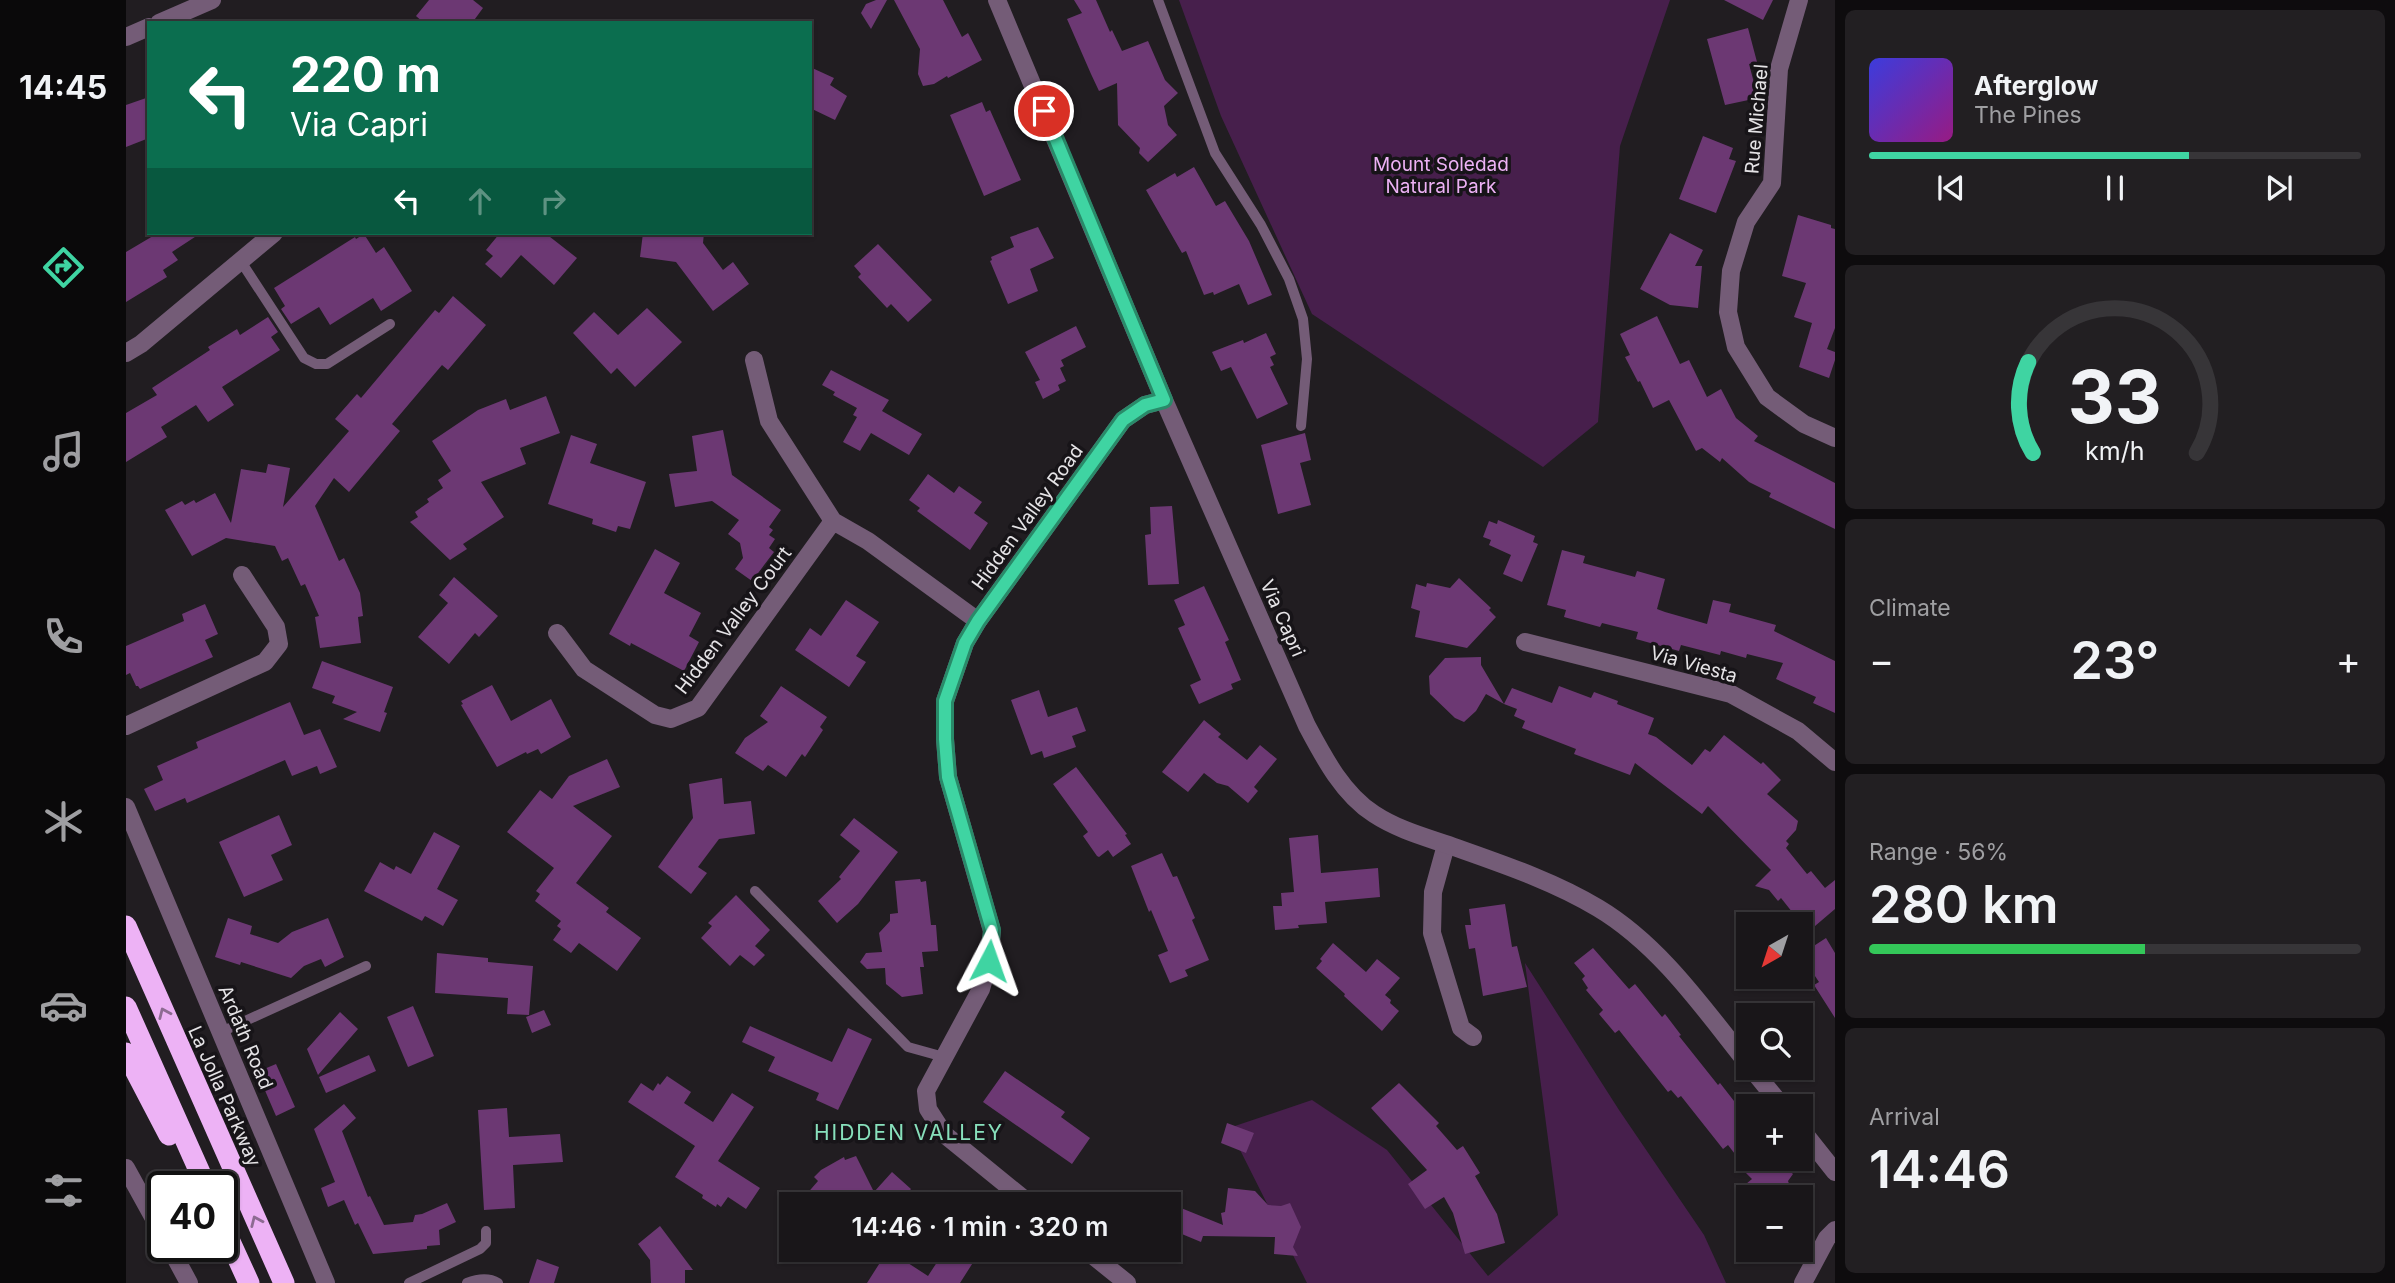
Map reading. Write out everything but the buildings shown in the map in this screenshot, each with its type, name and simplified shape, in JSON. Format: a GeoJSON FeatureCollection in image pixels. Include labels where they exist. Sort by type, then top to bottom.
{"type":"FeatureCollection","features":[{"type":"Feature","properties":{"kind":"highway","name":"La Jolla Parkway"},"geometry":{"type":"LineString","coordinates":[[126,926],[284,1283]]}},
{"type":"Feature","properties":{"kind":"highway"},"geometry":{"type":"LineString","coordinates":[[126,1007],[199,1171]]}},
{"type":"Feature","properties":{"kind":"highway"},"geometry":{"type":"LineString","coordinates":[[126,1053],[189,1171]]}},
{"type":"Feature","properties":{"kind":"highway"},"geometry":{"type":"LineString","coordinates":[[238,1259],[246,1277]]}},
{"type":"Feature","properties":{"kind":"street"},"geometry":{"type":"LineString","coordinates":[[164,21],[212,0]]}},
{"type":"Feature","properties":{"kind":"street","name":"Via Capri"},"geometry":{"type":"LineString","coordinates":[[997,0],[1164,400],[1323,757],[1346,788],[1372,813],[1405,831],[1556,886],[1600,909],[1654,953],[1736,1049]]}},
{"type":"Feature","properties":{"kind":"street","name":"Rue Michael"},"geometry":{"type":"LineString","coordinates":[[1799,0],[1779,69],[1772,183],[1746,222],[1731,271],[1728,312],[1736,346],[1767,397],[1795,419],[1835,438]]}},
{"type":"Feature","properties":{"kind":"street"},"geometry":{"type":"LineString","coordinates":[[126,37],[147,28]]}},
{"type":"Feature","properties":{"kind":"street"},"geometry":{"type":"LineString","coordinates":[[126,353],[141,344],[271,235]]}},
{"type":"Feature","properties":{"kind":"street"},"geometry":{"type":"LineString","coordinates":[[754,360],[769,421],[833,521],[868,541],[978,621]]}},
{"type":"Feature","properties":{"kind":"street","name":"Hidden Valley Road"},"geometry":{"type":"LineString","coordinates":[[1015,1192],[944,1134],[928,1109],[926,1091],[981,989],[989,961],[992,930],[948,777],[945,701],[965,643],[978,621],[1123,420],[1145,405],[1164,400]]}},
{"type":"Feature","properties":{"kind":"street","name":"Hidden Valley Court"},"geometry":{"type":"LineString","coordinates":[[557,633],[584,669],[655,715],[671,719],[679,717],[698,708],[833,521]]}},
{"type":"Feature","properties":{"kind":"street"},"geometry":{"type":"LineString","coordinates":[[126,726],[265,662],[279,644],[276,627],[242,575]]}},
{"type":"Feature","properties":{"kind":"street","name":"Via Viesta"},"geometry":{"type":"LineString","coordinates":[[1525,642],[1731,694],[1798,731],[1835,762]]}},
{"type":"Feature","properties":{"kind":"street","name":"Ardath Road"},"geometry":{"type":"LineString","coordinates":[[126,807],[326,1283]]}},
{"type":"Feature","properties":{"kind":"street"},"geometry":{"type":"LineString","coordinates":[[1446,845],[1433,891],[1432,933],[1461,1028],[1473,1037]]}},
{"type":"Feature","properties":{"kind":"street","name":"Via Capri"},"geometry":{"type":"LineString","coordinates":[[1761,1080],[1772,1094]]}},
{"type":"Feature","properties":{"kind":"street"},"geometry":{"type":"LineString","coordinates":[[1813,1144],[1835,1172]]}},
{"type":"Feature","properties":{"kind":"street"},"geometry":{"type":"LineString","coordinates":[[126,1168],[147,1206]]}},
{"type":"Feature","properties":{"kind":"street"},"geometry":{"type":"LineString","coordinates":[[1803,1283],[1827,1238],[1835,1230]]}},
{"type":"Feature","properties":{"kind":"street"},"geometry":{"type":"LineString","coordinates":[[178,1262],[189,1283]]}},
{"type":"Feature","properties":{"kind":"street"},"geometry":{"type":"LineString","coordinates":[[1101,1262],[1127,1283]]}},
{"type":"Feature","properties":{"kind":"lane"},"geometry":{"type":"LineString","coordinates":[[1158,0],[1215,153],[1261,225],[1289,279],[1303,319],[1307,359],[1301,426]]}},
{"type":"Feature","properties":{"kind":"lane"},"geometry":{"type":"LineString","coordinates":[[240,260],[304,358],[316,364],[327,364],[390,324]]}},
{"type":"Feature","properties":{"kind":"lane"},"geometry":{"type":"LineString","coordinates":[[755,891],[908,1046],[944,1057]]}},
{"type":"Feature","properties":{"kind":"lane"},"geometry":{"type":"LineString","coordinates":[[221,1032],[366,966]]}},
{"type":"Feature","properties":{"kind":"lane"},"geometry":{"type":"LineString","coordinates":[[409,1283],[480,1249],[486,1243],[486,1231]]}},
{"type":"Feature","properties":{"kind":"lane"},"geometry":{"type":"LineString","coordinates":[[467,1283],[477,1279],[498,1283]]}},
{"type":"Feature","properties":{"kind":"green space","name":"Mount Soledad Natural Park"},"geometry":{"type":"Polygon","coordinates":[[[1179,0],[1670,0],[1620,146],[1598,422],[1543,467],[1312,314],[1221,116],[1179,0]]]}},
{"type":"Feature","properties":{"kind":"green space"},"geometry":{"type":"Polygon","coordinates":[[[1525,963],[1619,1110],[1704,1235],[1726,1283],[1307,1283],[1229,1128],[1312,1100],[1387,1150],[1488,1276],[1558,1215],[1525,963]]]}},
{"type":"Feature","properties":{"kind":"district","name":"HIDDEN VALLEY"},"geometry":{"type":"Point","coordinates":[909,1133]}},
{"type":"Feature","properties":{"kind":"route"},"geometry":{"type":"LineString","coordinates":[[989,961],[992,930],[948,777],[945,701],[954,671],[965,643],[978,621],[1123,420],[1145,405],[1164,400],[1044,111]]}}]}
